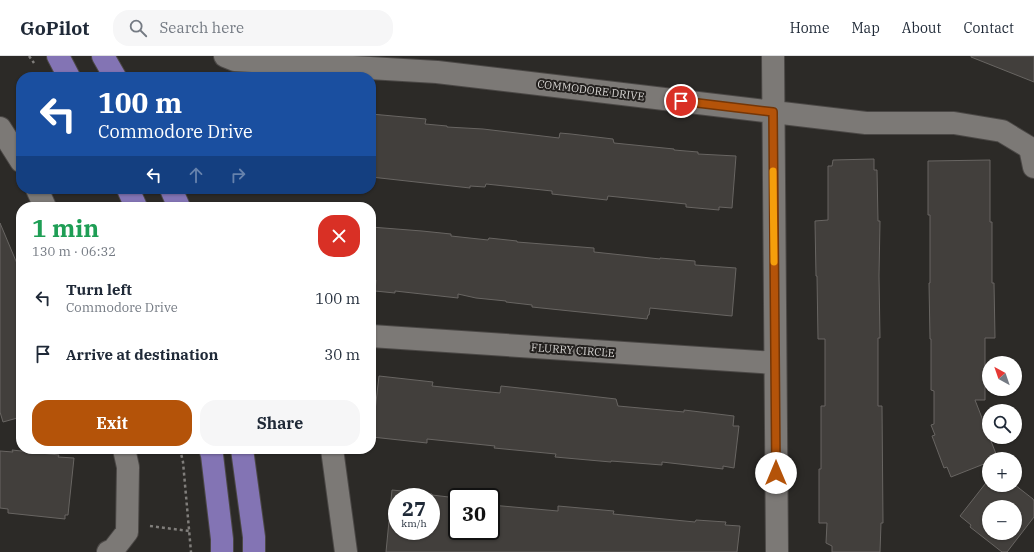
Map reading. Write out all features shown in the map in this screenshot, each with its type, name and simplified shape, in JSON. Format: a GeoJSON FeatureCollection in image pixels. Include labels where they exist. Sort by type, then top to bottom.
{"type":"FeatureCollection","features":[{"type":"Feature","properties":{"kind":"main road"},"geometry":{"type":"LineString","coordinates":[[58,56],[66,72]]}},
{"type":"Feature","properties":{"kind":"main road"},"geometry":{"type":"LineString","coordinates":[[104,56],[112,72]]}},
{"type":"Feature","properties":{"kind":"main road"},"geometry":{"type":"LineString","coordinates":[[212,454],[222,539],[222,552]]}},
{"type":"Feature","properties":{"kind":"main road"},"geometry":{"type":"LineString","coordinates":[[243,454],[254,537],[254,552]]}},
{"type":"Feature","properties":{"kind":"street","name":"COMMODORE DRIVE"},"geometry":{"type":"LineString","coordinates":[[225,56],[235,60],[437,64],[773,112],[866,123],[954,123],[1002,131],[1030,148],[1034,167]]}},
{"type":"Feature","properties":{"kind":"street"},"geometry":{"type":"LineString","coordinates":[[773,56],[777,552]]}},
{"type":"Feature","properties":{"kind":"street"},"geometry":{"type":"LineString","coordinates":[[0,128],[16,153]]}},
{"type":"Feature","properties":{"kind":"street","name":"FLURRY CIRCLE"},"geometry":{"type":"LineString","coordinates":[[376,336],[775,363]]}},
{"type":"Feature","properties":{"kind":"street"},"geometry":{"type":"LineString","coordinates":[[108,552],[113,550],[127,532],[128,467],[125,454]]}},
{"type":"Feature","properties":{"kind":"street"},"geometry":{"type":"LineString","coordinates":[[333,454],[346,552]]}},
{"type":"Feature","properties":{"kind":"path"},"geometry":{"type":"LineString","coordinates":[[181,454],[191,552]]}},
{"type":"Feature","properties":{"kind":"path"},"geometry":{"type":"LineString","coordinates":[[127,524],[189,531]]}},
{"type":"Feature","properties":{"kind":"building"},"geometry":{"type":"Polygon","coordinates":[[[1034,56],[1034,82],[971,57],[1034,56]]]}},
{"type":"Feature","properties":{"kind":"building"},"geometry":{"type":"Polygon","coordinates":[[[376,114],[426,119],[425,124],[447,127],[483,129],[559,138],[560,133],[571,134],[613,139],[614,143],[698,152],[698,154],[736,156],[732,208],[719,207],[719,210],[686,207],[686,204],[608,196],[607,200],[552,194],[552,191],[486,184],[485,187],[470,186],[470,188],[376,178],[376,114]]]}},
{"type":"Feature","properties":{"kind":"building"},"geometry":{"type":"Polygon","coordinates":[[[874,159],[874,170],[877,170],[878,221],[880,221],[880,338],[878,338],[878,406],[882,406],[883,523],[881,523],[880,552],[832,552],[832,546],[826,543],[827,523],[819,523],[821,406],[825,406],[825,339],[818,339],[815,221],[828,220],[828,166],[832,166],[833,160],[874,159]]]}},
{"type":"Feature","properties":{"kind":"building"},"geometry":{"type":"Polygon","coordinates":[[[990,160],[990,222],[992,222],[992,283],[994,283],[995,338],[985,338],[985,356],[982,356],[982,396],[985,396],[985,400],[975,400],[982,418],[982,444],[992,444],[995,452],[982,452],[982,465],[951,477],[947,467],[944,468],[932,436],[935,435],[931,425],[934,424],[934,391],[931,390],[929,283],[930,215],[928,215],[928,161],[990,160]]]}},
{"type":"Feature","properties":{"kind":"building"},"geometry":{"type":"Polygon","coordinates":[[[0,223],[16,261],[16,418],[3,422],[0,412],[0,223]]]}},
{"type":"Feature","properties":{"kind":"building"},"geometry":{"type":"Polygon","coordinates":[[[376,227],[451,234],[451,236],[488,240],[489,238],[517,242],[594,248],[594,252],[695,261],[695,265],[736,268],[732,316],[650,308],[647,319],[532,307],[532,305],[476,298],[458,294],[458,298],[395,291],[395,293],[376,291],[376,227]]]}},
{"type":"Feature","properties":{"kind":"building"},"geometry":{"type":"Polygon","coordinates":[[[379,376],[433,382],[432,386],[500,393],[501,386],[616,399],[618,406],[684,412],[684,410],[734,416],[733,426],[739,426],[734,468],[723,466],[723,469],[662,462],[662,465],[611,462],[555,457],[556,454],[494,448],[495,446],[427,439],[427,443],[376,437],[376,402],[379,376]]]}},
{"type":"Feature","properties":{"kind":"building"},"geometry":{"type":"Polygon","coordinates":[[[12,450],[16,450],[16,454],[50,454],[59,455],[58,457],[74,458],[68,515],[65,515],[65,519],[8,513],[8,509],[0,508],[0,451],[13,452],[12,450]]]}},
{"type":"Feature","properties":{"kind":"building"},"geometry":{"type":"Polygon","coordinates":[[[982,488],[982,492],[1022,492],[1022,490],[1034,501],[1034,517],[1022,533],[1022,500],[982,500],[982,536],[970,527],[971,525],[960,516],[982,488]]]}},
{"type":"Feature","properties":{"kind":"building"},"geometry":{"type":"Polygon","coordinates":[[[440,496],[448,497],[448,540],[500,540],[500,506],[558,511],[558,506],[614,511],[613,514],[695,522],[696,520],[726,522],[725,525],[740,526],[737,552],[386,552],[388,531],[388,540],[440,540],[440,496]]]}},
{"type":"Feature","properties":{"kind":"building"},"geometry":{"type":"Polygon","coordinates":[[[987,540],[1016,540],[1007,552],[1002,552],[987,540]]]}},
{"type":"Feature","properties":{"kind":"slow traffic"},"geometry":{"type":"LineString","coordinates":[[773,171],[774,262]]}},
{"type":"Feature","properties":{"kind":"route"},"geometry":{"type":"LineString","coordinates":[[681,101],[773,112],[776,473]]}}]}
